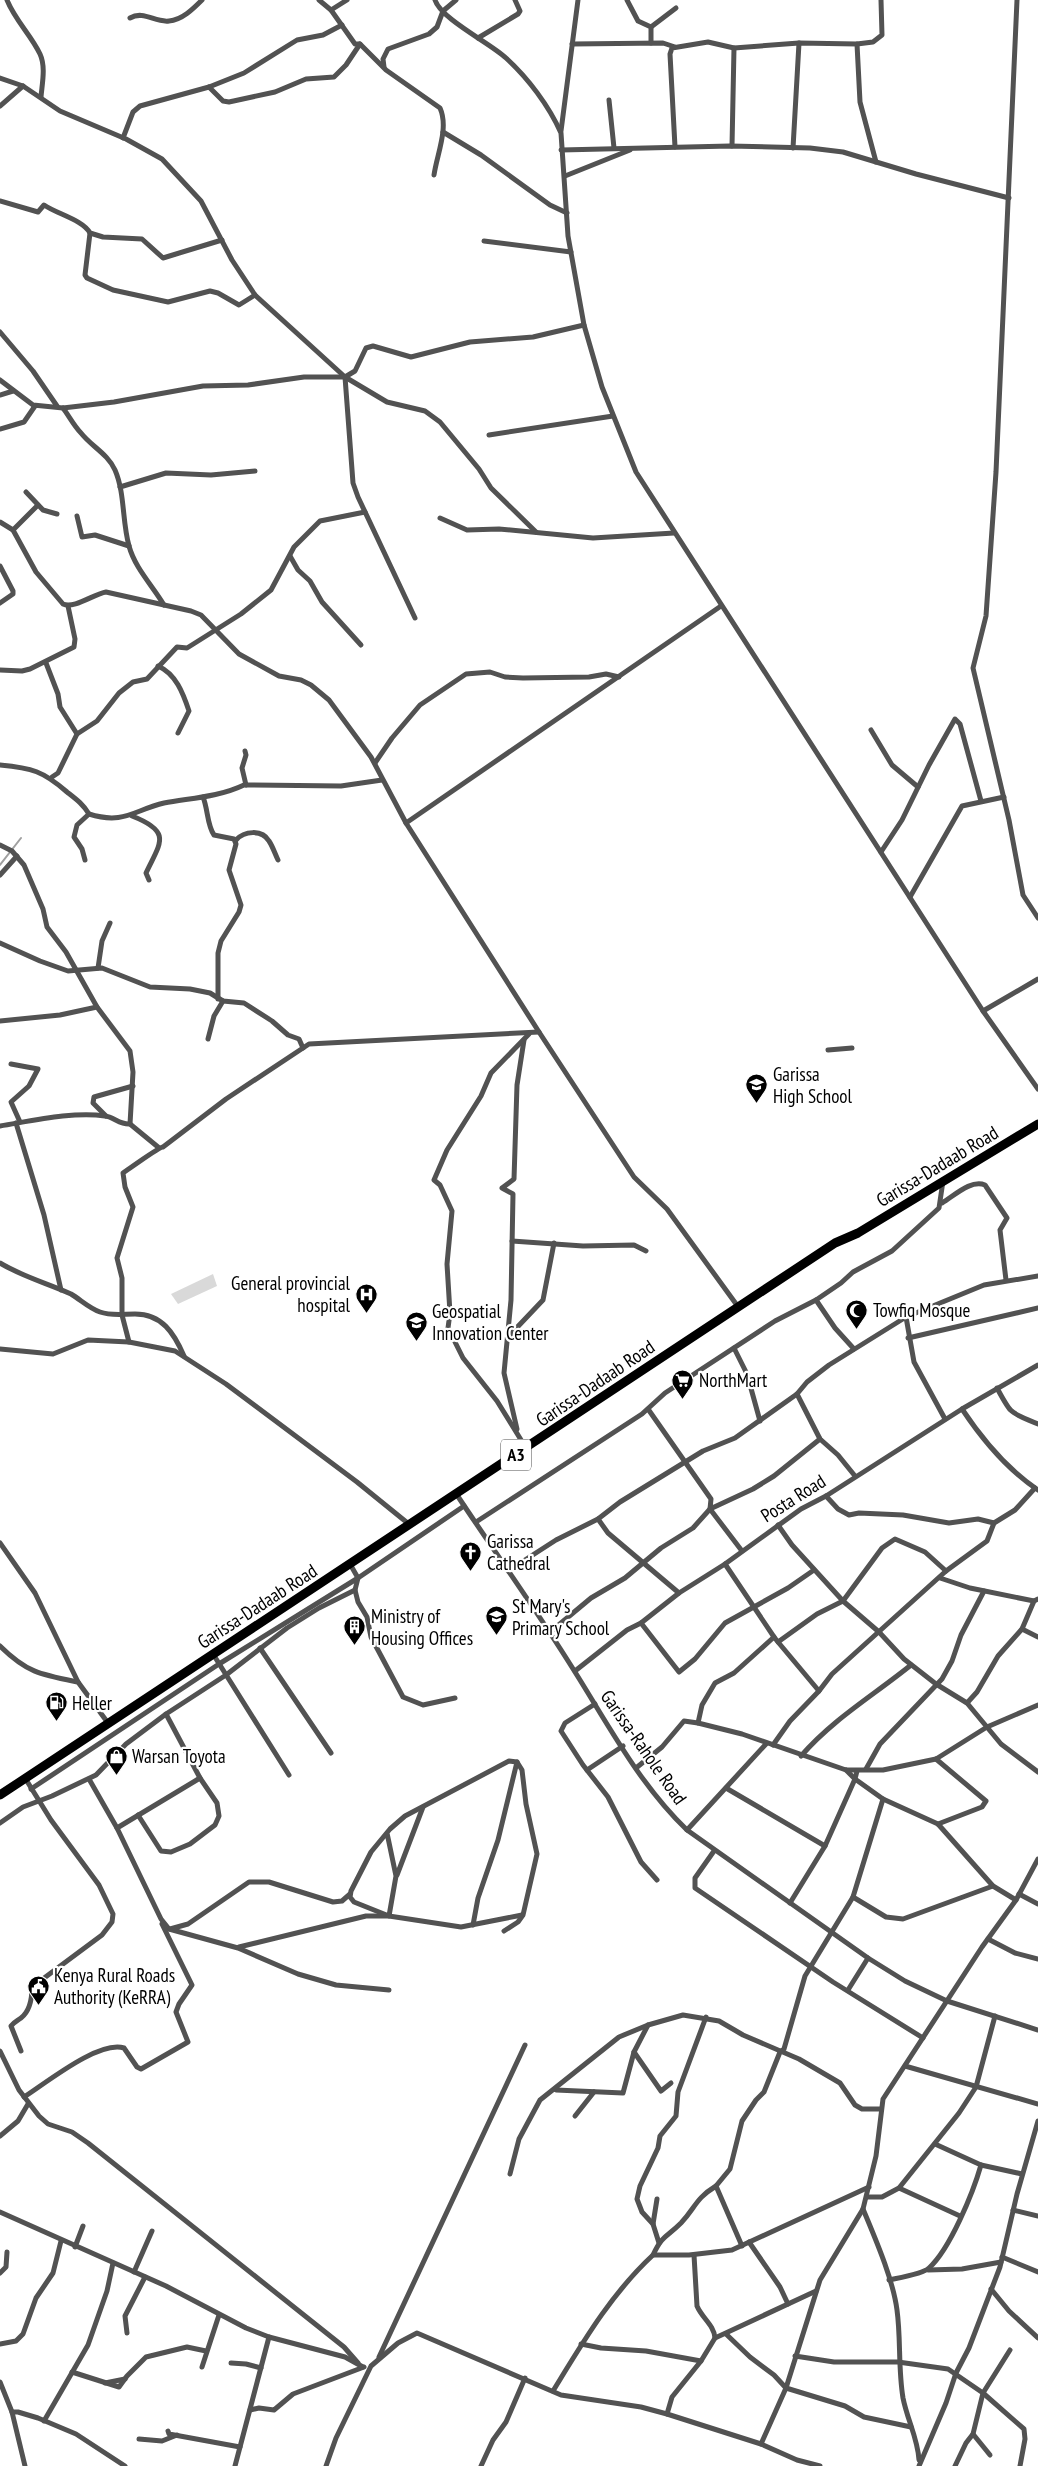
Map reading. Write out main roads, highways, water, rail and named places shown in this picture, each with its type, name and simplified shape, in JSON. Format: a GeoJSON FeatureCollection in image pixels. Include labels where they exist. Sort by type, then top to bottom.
{"type":"FeatureCollection","features":[{"type":"Feature","properties":{"kind":"highway","name":"Garissa-Dadaab Road"},"geometry":{"type":"LineString","coordinates":[[0,1795],[836,1243],[858,1233],[1038,1124]]}},
{"type":"Feature","properties":{"kind":"waterway"},"geometry":{"type":"LineString","coordinates":[[0,865],[21,838]]}},
{"type":"Feature","properties":{"kind":"place","name":"Garissa High School"},"geometry":{"type":"Point","coordinates":[757,1104]}},
{"type":"Feature","properties":{"kind":"place","name":"General provincial hospital"},"geometry":{"type":"Point","coordinates":[366,1313]}},
{"type":"Feature","properties":{"kind":"place","name":"Towfiq Mosque"},"geometry":{"type":"Point","coordinates":[857,1329]}},
{"type":"Feature","properties":{"kind":"place","name":"Geospatial Innovation Center"},"geometry":{"type":"Point","coordinates":[416,1341]}},
{"type":"Feature","properties":{"kind":"place","name":"NorthMart"},"geometry":{"type":"Point","coordinates":[683,1399]}},
{"type":"Feature","properties":{"kind":"place","name":"Garissa Cathedral"},"geometry":{"type":"Point","coordinates":[471,1571]}},
{"type":"Feature","properties":{"kind":"place","name":"St Mary's Primary School"},"geometry":{"type":"Point","coordinates":[496,1636]}},
{"type":"Feature","properties":{"kind":"place","name":"Ministry of Housing Offices"},"geometry":{"type":"Point","coordinates":[355,1646]}},
{"type":"Feature","properties":{"kind":"place","name":"Heller"},"geometry":{"type":"Point","coordinates":[56,1722]}},
{"type":"Feature","properties":{"kind":"place","name":"Warsan Toyota"},"geometry":{"type":"Point","coordinates":[116,1775]}},
{"type":"Feature","properties":{"kind":"place","name":"Kenya Rural Roads Authority (KeRRA)"},"geometry":{"type":"Point","coordinates":[38,2005]}}]}
